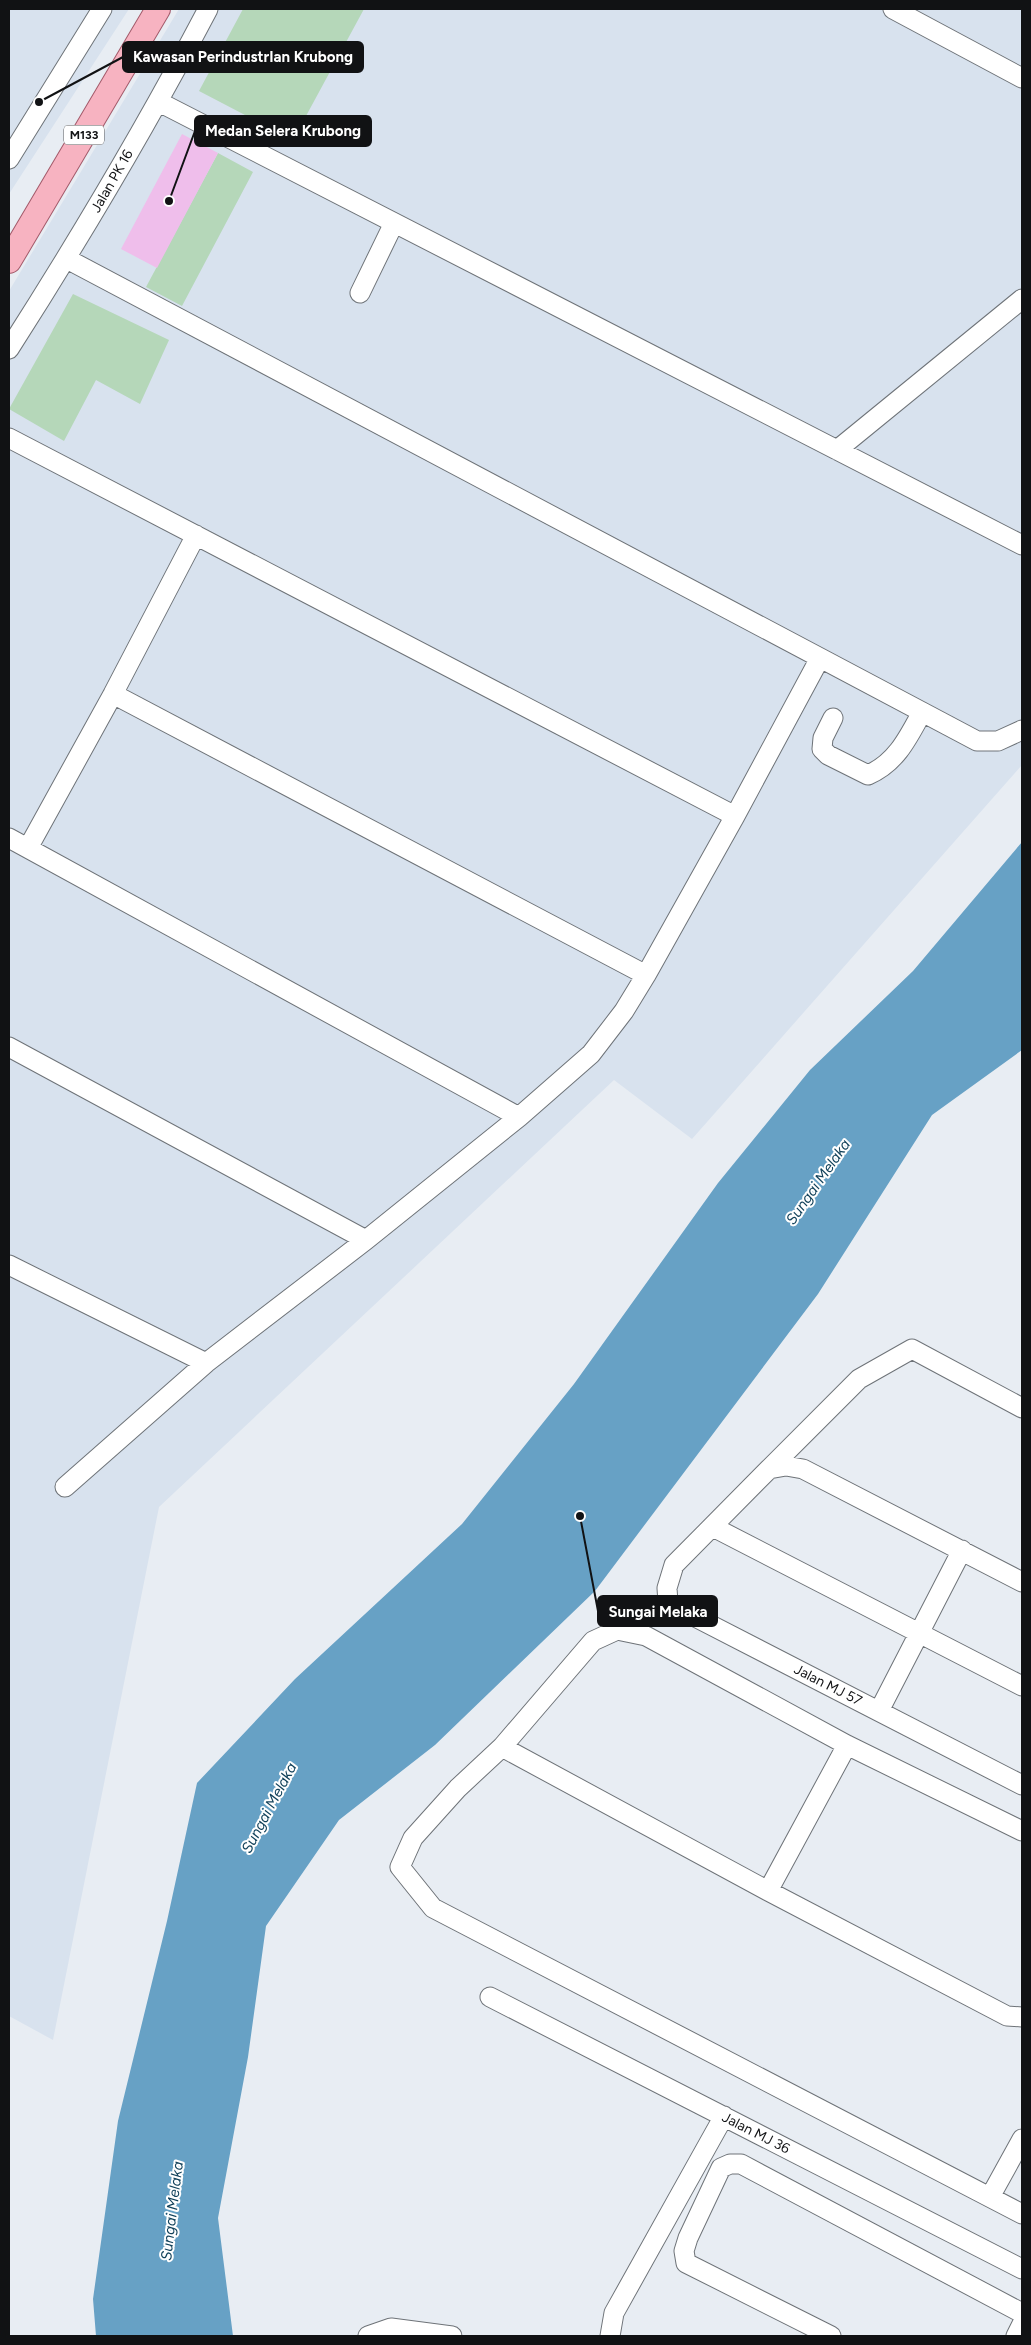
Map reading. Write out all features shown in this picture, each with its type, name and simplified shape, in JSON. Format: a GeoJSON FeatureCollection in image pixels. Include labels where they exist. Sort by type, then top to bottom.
{"type":"FeatureCollection","features":[{"type":"Feature","properties":{"kind":"main road","name":"M133"},"geometry":{"type":"LineString","coordinates":[[9,261],[158,9]]}},
{"type":"Feature","properties":{"kind":"street"},"geometry":{"type":"LineString","coordinates":[[9,159],[102,9]]}},
{"type":"Feature","properties":{"kind":"street","name":"Jalan PK 16"},"geometry":{"type":"LineString","coordinates":[[9,349],[67,259],[159,102],[208,9]]}},
{"type":"Feature","properties":{"kind":"street"},"geometry":{"type":"LineString","coordinates":[[893,9],[1022,78]]}},
{"type":"Feature","properties":{"kind":"street"},"geometry":{"type":"LineString","coordinates":[[159,102],[837,450],[1020,540]]}},
{"type":"Feature","properties":{"kind":"street"},"geometry":{"type":"LineString","coordinates":[[360,293],[394,223]]}},
{"type":"Feature","properties":{"kind":"street"},"geometry":{"type":"LineString","coordinates":[[67,259],[977,741],[998,741],[1022,730]]}},
{"type":"Feature","properties":{"kind":"street"},"geometry":{"type":"LineString","coordinates":[[837,450],[1022,299]]}},
{"type":"Feature","properties":{"kind":"street"},"geometry":{"type":"LineString","coordinates":[[9,438],[735,816]]}},
{"type":"Feature","properties":{"kind":"street"},"geometry":{"type":"LineString","coordinates":[[28,848],[113,694],[196,535]]}},
{"type":"Feature","properties":{"kind":"street"},"geometry":{"type":"LineString","coordinates":[[65,1487],[206,1363],[366,1240],[519,1116],[591,1054],[624,1011],[646,975],[735,816],[820,658]]}},
{"type":"Feature","properties":{"kind":"street"},"geometry":{"type":"LineString","coordinates":[[113,694],[646,975]]}},
{"type":"Feature","properties":{"kind":"street"},"geometry":{"type":"LineString","coordinates":[[833,718],[823,738],[822,749],[828,755],[868,775],[876,772],[904,747],[922,712]]}},
{"type":"Feature","properties":{"kind":"street"},"geometry":{"type":"LineString","coordinates":[[9,838],[519,1116]]}},
{"type":"Feature","properties":{"kind":"street"},"geometry":{"type":"LineString","coordinates":[[9,1047],[366,1240]]}},
{"type":"Feature","properties":{"kind":"street"},"geometry":{"type":"LineString","coordinates":[[13,1272],[206,1363]]}},
{"type":"Feature","properties":{"kind":"street"},"geometry":{"type":"LineString","coordinates":[[1022,1408],[912,1349],[859,1379],[713,1527],[1022,1686]]}},
{"type":"Feature","properties":{"kind":"street"},"geometry":{"type":"LineString","coordinates":[[769,1469],[786,1466],[803,1469],[1022,1582]]}},
{"type":"Feature","properties":{"kind":"street","name":"Jalan MJ 57"},"geometry":{"type":"LineString","coordinates":[[713,1527],[674,1565],[667,1588],[668,1603],[1022,1785]]}},
{"type":"Feature","properties":{"kind":"street"},"geometry":{"type":"LineString","coordinates":[[878,1711],[962,1550]]}},
{"type":"Feature","properties":{"kind":"street"},"geometry":{"type":"LineString","coordinates":[[1022,1831],[848,1744],[646,1636],[617,1630],[593,1640],[502,1747],[458,1788],[413,1838],[400,1867],[433,1908],[1022,2214]]}},
{"type":"Feature","properties":{"kind":"street"},"geometry":{"type":"LineString","coordinates":[[768,1891],[848,1744]]}},
{"type":"Feature","properties":{"kind":"street"},"geometry":{"type":"LineString","coordinates":[[502,1747],[768,1891],[1008,2016],[1022,2017]]}},
{"type":"Feature","properties":{"kind":"street","name":"Jalan MJ 36"},"geometry":{"type":"LineString","coordinates":[[490,1997],[1022,2269]]}},
{"type":"Feature","properties":{"kind":"street"},"geometry":{"type":"LineString","coordinates":[[610,2336],[614,2312],[724,2116]]}},
{"type":"Feature","properties":{"kind":"street"},"geometry":{"type":"LineString","coordinates":[[990,2198],[1022,2139]]}},
{"type":"Feature","properties":{"kind":"street"},"geometry":{"type":"LineString","coordinates":[[831,2336],[686,2263],[684,2251],[688,2238],[722,2168],[730,2164],[741,2164],[1022,2313]]}},
{"type":"Feature","properties":{"kind":"street"},"geometry":{"type":"LineString","coordinates":[[1016,2336],[1022,2324]]}},
{"type":"Feature","properties":{"kind":"street"},"geometry":{"type":"LineString","coordinates":[[368,2336],[391,2328],[452,2336]]}},
{"type":"Feature","properties":{"kind":"shaded area"},"geometry":{"type":"Polygon","coordinates":[[[9,9],[129,9],[9,194],[9,9]]]}},
{"type":"Feature","properties":{"kind":"shaded area"},"geometry":{"type":"Polygon","coordinates":[[[179,9],[1022,9],[1022,765],[692,1139],[614,1080],[159,1507],[53,2040],[9,2016],[9,291],[179,9]]]}},
{"type":"Feature","properties":{"kind":"green space"},"geometry":{"type":"Polygon","coordinates":[[[243,9],[364,9],[293,140],[199,91],[243,9]]]}},
{"type":"Feature","properties":{"kind":"green space"},"geometry":{"type":"Polygon","coordinates":[[[218,153],[253,172],[182,306],[146,287],[218,153]]]}},
{"type":"Feature","properties":{"kind":"green space"},"geometry":{"type":"Polygon","coordinates":[[[73,294],[169,340],[140,404],[96,380],[64,441],[9,409],[73,294]]]}},
{"type":"Feature","properties":{"kind":"water"},"geometry":{"type":"Polygon","coordinates":[[[1022,842],[1022,1050],[932,1115],[818,1294],[595,1591],[435,1745],[339,1820],[266,1926],[248,2057],[218,2218],[233,2336],[96,2336],[93,2299],[118,2121],[167,1921],[197,1783],[295,1679],[462,1524],[574,1384],[718,1183],[810,1070],[913,971],[1022,842]]]}},
{"type":"Feature","properties":{"kind":"building"},"geometry":{"type":"Polygon","coordinates":[[[182,134],[218,153],[157,268],[121,249],[182,134]]]}},
{"type":"Feature","properties":{"kind":"place","name":"Kawasan PerindustrIan Krubong"},"geometry":{"type":"Point","coordinates":[39,102]}},
{"type":"Feature","properties":{"kind":"place","name":"Medan Selera Krubong"},"geometry":{"type":"Point","coordinates":[169,201]}},
{"type":"Feature","properties":{"kind":"place","name":"Sungai Melaka"},"geometry":{"type":"Point","coordinates":[580,1516]}}]}
